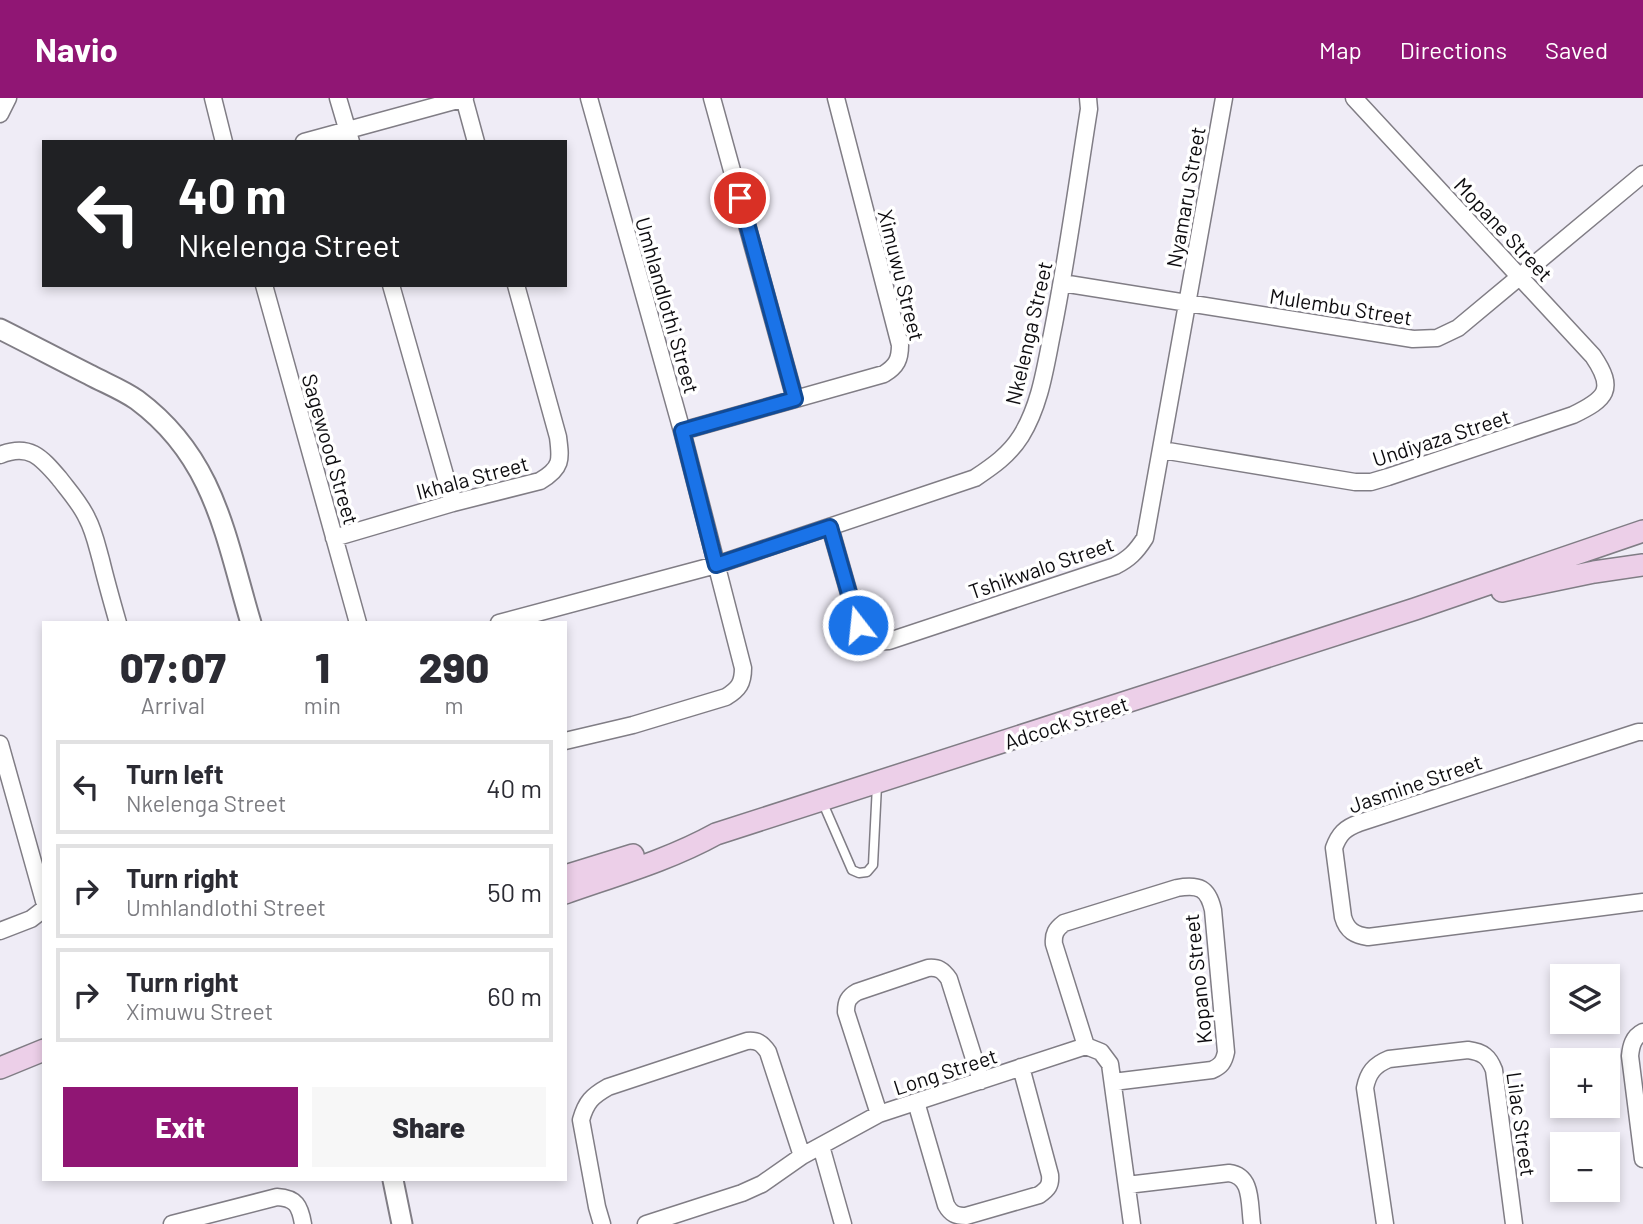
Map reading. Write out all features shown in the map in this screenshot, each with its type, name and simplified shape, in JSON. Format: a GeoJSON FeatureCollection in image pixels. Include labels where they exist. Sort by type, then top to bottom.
{"type":"FeatureCollection","features":[{"type":"Feature","properties":{"kind":"main road","name":"Adcock Street"},"geometry":{"type":"LineString","coordinates":[[567,891],[654,861],[716,834],[1415,609],[1643,531]]}},
{"type":"Feature","properties":{"kind":"main road","name":"Adcock Street"},"geometry":{"type":"LineString","coordinates":[[1415,609],[1594,572],[1643,565]]}},
{"type":"Feature","properties":{"kind":"main road","name":"Adcock Street"},"geometry":{"type":"LineString","coordinates":[[567,875],[694,835],[716,834]]}},
{"type":"Feature","properties":{"kind":"main road"},"geometry":{"type":"LineString","coordinates":[[0,1068],[42,1051]]}},
{"type":"Feature","properties":{"kind":"main road"},"geometry":{"type":"LineString","coordinates":[[0,1076],[42,1066]]}},
{"type":"Feature","properties":{"kind":"street"},"geometry":{"type":"LineString","coordinates":[[0,114],[8,98]]}},
{"type":"Feature","properties":{"kind":"street"},"geometry":{"type":"LineString","coordinates":[[212,98],[224,140]]}},
{"type":"Feature","properties":{"kind":"street"},"geometry":{"type":"LineString","coordinates":[[338,98],[349,136]]}},
{"type":"Feature","properties":{"kind":"street"},"geometry":{"type":"LineString","coordinates":[[319,140],[349,136],[465,98],[476,140]]}},
{"type":"Feature","properties":{"kind":"street","name":"Umhlandlothi Street"},"geometry":{"type":"LineString","coordinates":[[567,741],[726,697],[737,691],[743,680],[743,668],[682,431],[589,98]]}},
{"type":"Feature","properties":{"kind":"street"},"geometry":{"type":"LineString","coordinates":[[712,98],[795,399]]}},
{"type":"Feature","properties":{"kind":"street","name":"Ximuwu Street"},"geometry":{"type":"LineString","coordinates":[[682,431],[884,374],[895,368],[900,357],[900,345],[836,98]]}},
{"type":"Feature","properties":{"kind":"street","name":"Nkelenga Street"},"geometry":{"type":"LineString","coordinates":[[506,621],[716,565],[975,478],[1004,458],[1031,418],[1039,394],[1062,283],[1089,108],[1087,98]]}},
{"type":"Feature","properties":{"kind":"street","name":"Nyamaru Street"},"geometry":{"type":"LineString","coordinates":[[1187,303],[1224,98]]}},
{"type":"Feature","properties":{"kind":"street","name":"Mopane Street"},"geometry":{"type":"LineString","coordinates":[[1354,98],[1593,356],[1603,370],[1605,387],[1602,397]]}},
{"type":"Feature","properties":{"kind":"street","name":"Mulembu Street"},"geometry":{"type":"LineString","coordinates":[[1062,283],[1413,339],[1437,338],[1458,328],[1643,174]]}},
{"type":"Feature","properties":{"kind":"street","name":"Sagewood Street"},"geometry":{"type":"LineString","coordinates":[[265,287],[357,621]]}},
{"type":"Feature","properties":{"kind":"street"},"geometry":{"type":"LineString","coordinates":[[392,287],[453,503]]}},
{"type":"Feature","properties":{"kind":"street","name":"Ikhala Street"},"geometry":{"type":"LineString","coordinates":[[334,538],[540,481],[558,468],[561,455],[558,437],[517,287]]}},
{"type":"Feature","properties":{"kind":"street","name":"Tshikwalo Street"},"geometry":{"type":"LineString","coordinates":[[830,527],[858,625],[865,636],[876,642],[889,641],[1129,559],[1145,538],[1187,303]]}},
{"type":"Feature","properties":{"kind":"street"},"geometry":{"type":"LineString","coordinates":[[0,329],[135,399],[160,419],[179,440],[195,462],[217,506],[250,621]]}},
{"type":"Feature","properties":{"kind":"street","name":"Undiyaza Street"},"geometry":{"type":"LineString","coordinates":[[1161,450],[1355,482],[1371,482],[1573,415],[1591,407],[1602,397]]}},
{"type":"Feature","properties":{"kind":"street"},"geometry":{"type":"LineString","coordinates":[[0,455],[12,450],[36,454],[46,462],[78,503],[93,534],[117,621]]}},
{"type":"Feature","properties":{"kind":"street","name":"Jasmine Street"},"geometry":{"type":"LineString","coordinates":[[1643,732],[1348,827],[1338,838],[1334,849],[1343,918],[1351,932],[1358,936],[1368,937],[1643,902]]}},
{"type":"Feature","properties":{"kind":"street"},"geometry":{"type":"LineString","coordinates":[[0,744],[42,894]]}},
{"type":"Feature","properties":{"kind":"street","name":"Kopano Street"},"geometry":{"type":"LineString","coordinates":[[1086,1046],[1054,944],[1053,936],[1057,928],[1065,923],[1177,888],[1190,886],[1203,890],[1210,899],[1213,910],[1226,1052],[1224,1060],[1212,1070],[1113,1082]]}},
{"type":"Feature","properties":{"kind":"street"},"geometry":{"type":"LineString","coordinates":[[0,931],[31,919],[42,911]]}},
{"type":"Feature","properties":{"kind":"street"},"geometry":{"type":"LineString","coordinates":[[879,1114],[846,1012],[846,1004],[850,996],[857,992],[928,968],[937,967],[944,971],[949,979],[981,1081]]}},
{"type":"Feature","properties":{"kind":"street"},"geometry":{"type":"LineString","coordinates":[[1643,1032],[1631,1044],[1630,1056],[1643,1159]]}},
{"type":"Feature","properties":{"kind":"street"},"geometry":{"type":"LineString","coordinates":[[602,1224],[573,1121],[595,1094],[608,1087],[747,1041],[755,1041],[763,1044],[768,1052],[802,1156]]}},
{"type":"Feature","properties":{"kind":"street"},"geometry":{"type":"LineString","coordinates":[[1086,1046],[1101,1052],[1110,1065],[1132,1224]]}},
{"type":"Feature","properties":{"kind":"street","name":"Long Street"},"geometry":{"type":"LineString","coordinates":[[646,1224],[680,1219],[762,1184],[802,1156],[879,1114],[1086,1046]]}},
{"type":"Feature","properties":{"kind":"street","name":"Lilac Street"},"geometry":{"type":"LineString","coordinates":[[1385,1224],[1365,1088],[1367,1077],[1379,1063],[1389,1059],[1468,1050],[1480,1052],[1490,1059],[1494,1070],[1514,1224]]}},
{"type":"Feature","properties":{"kind":"street"},"geometry":{"type":"LineString","coordinates":[[916,1102],[950,1212],[966,1216],[1039,1195],[1051,1183],[1050,1175],[1021,1068]]}},
{"type":"Feature","properties":{"kind":"street"},"geometry":{"type":"LineString","coordinates":[[821,1146],[843,1224]]}},
{"type":"Feature","properties":{"kind":"street"},"geometry":{"type":"LineString","coordinates":[[1127,1185],[1237,1174],[1244,1180],[1247,1188],[1251,1224]]}},
{"type":"Feature","properties":{"kind":"street"},"geometry":{"type":"LineString","coordinates":[[393,1181],[402,1224]]}},
{"type":"Feature","properties":{"kind":"street"},"geometry":{"type":"LineString","coordinates":[[172,1224],[277,1197],[287,1198],[295,1203],[303,1224]]}},
{"type":"Feature","properties":{"kind":"lane"},"geometry":{"type":"LineString","coordinates":[[821,800],[852,870],[867,872],[873,865],[877,782]]}},
{"type":"Feature","properties":{"kind":"route"},"geometry":{"type":"LineString","coordinates":[[740,198],[795,399],[682,431],[716,565],[830,527],[858,625]]}}]}
